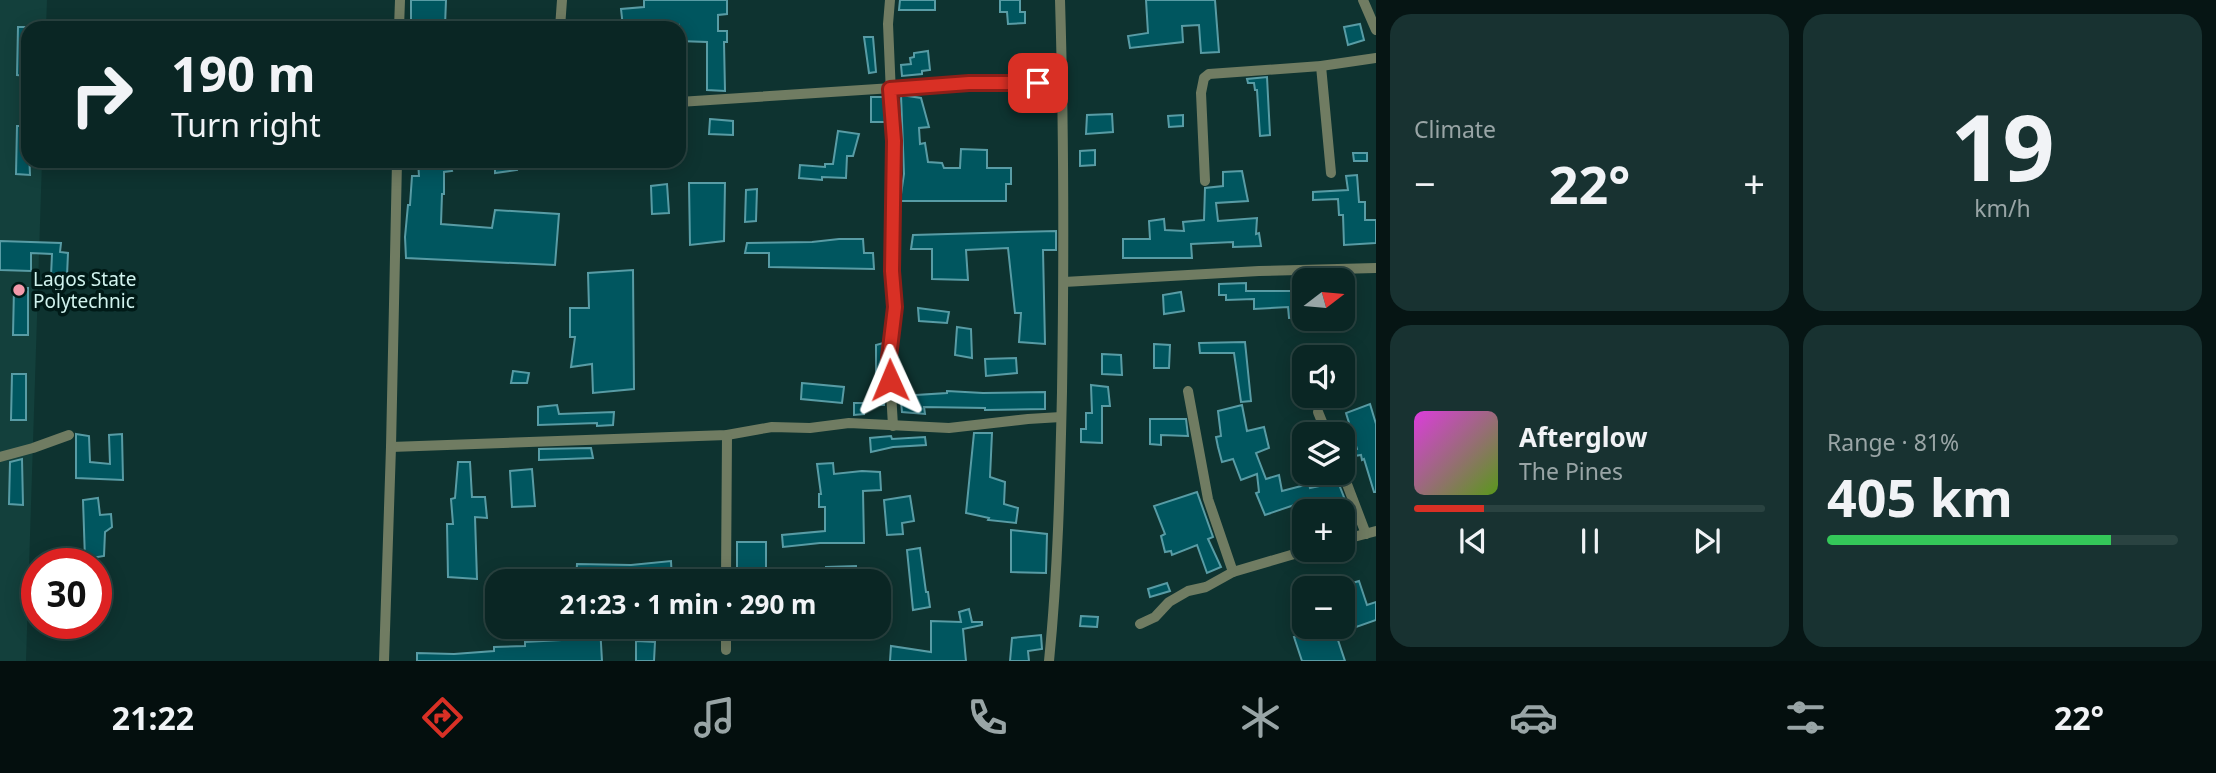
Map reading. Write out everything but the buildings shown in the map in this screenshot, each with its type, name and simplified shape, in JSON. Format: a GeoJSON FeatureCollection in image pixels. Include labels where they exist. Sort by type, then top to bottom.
{"type":"FeatureCollection","features":[{"type":"Feature","properties":{"kind":"street"},"geometry":{"type":"LineString","coordinates":[[399,21],[400,0]]}},
{"type":"Feature","properties":{"kind":"street"},"geometry":{"type":"LineString","coordinates":[[560,21],[562,0]]}},
{"type":"Feature","properties":{"kind":"street"},"geometry":{"type":"LineString","coordinates":[[890,0],[888,24],[894,141],[892,271],[895,307],[889,357],[893,426]]}},
{"type":"Feature","properties":{"kind":"street"},"geometry":{"type":"LineString","coordinates":[[1049,661],[1059,530],[1064,282],[1065,187],[1060,0]]}},
{"type":"Feature","properties":{"kind":"street"},"geometry":{"type":"LineString","coordinates":[[1363,0],[1376,30]]}},
{"type":"Feature","properties":{"kind":"street"},"geometry":{"type":"LineString","coordinates":[[1205,181],[1201,93],[1204,78],[1217,72],[1321,66],[1376,58]]}},
{"type":"Feature","properties":{"kind":"street"},"geometry":{"type":"LineString","coordinates":[[1321,66],[1331,173]]}},
{"type":"Feature","properties":{"kind":"street"},"geometry":{"type":"LineString","coordinates":[[686,102],[969,83],[1061,83]]}},
{"type":"Feature","properties":{"kind":"street"},"geometry":{"type":"LineString","coordinates":[[384,661],[397,168]]}},
{"type":"Feature","properties":{"kind":"street"},"geometry":{"type":"LineString","coordinates":[[1064,282],[1259,271],[1376,268]]}},
{"type":"Feature","properties":{"kind":"street"},"geometry":{"type":"LineString","coordinates":[[1188,391],[1208,499],[1233,572]]}},
{"type":"Feature","properties":{"kind":"street"},"geometry":{"type":"LineString","coordinates":[[1318,412],[1322,422]]}},
{"type":"Feature","properties":{"kind":"street"},"geometry":{"type":"LineString","coordinates":[[391,447],[727,435],[772,428],[810,428],[849,423],[949,428],[1061,417]]}},
{"type":"Feature","properties":{"kind":"street"},"geometry":{"type":"LineString","coordinates":[[0,457],[69,435]]}},
{"type":"Feature","properties":{"kind":"street"},"geometry":{"type":"LineString","coordinates":[[726,569],[727,435]]}},
{"type":"Feature","properties":{"kind":"street"},"geometry":{"type":"LineString","coordinates":[[1349,485],[1371,532]]}},
{"type":"Feature","properties":{"kind":"street"},"geometry":{"type":"LineString","coordinates":[[1140,624],[1155,617],[1169,601],[1188,591],[1206,587],[1233,572],[1292,555]]}},
{"type":"Feature","properties":{"kind":"street"},"geometry":{"type":"LineString","coordinates":[[726,639],[726,650]]}},
{"type":"Feature","properties":{"kind":"shaded area","name":"Lagos State Polytechnic"},"geometry":{"type":"Polygon","coordinates":[[[0,0],[47,0],[46,21],[21,21],[21,168],[42,168],[30,548],[21,548],[21,639],[27,639],[26,661],[0,661],[0,0]]]}},
{"type":"Feature","properties":{"kind":"place","name":"Lagos State Polytechnic"},"geometry":{"type":"Point","coordinates":[19,290]}},
{"type":"Feature","properties":{"kind":"route"},"geometry":{"type":"LineString","coordinates":[[890,380],[889,357],[895,307],[892,271],[894,141],[890,89],[969,83],[1038,83]]}}]}
